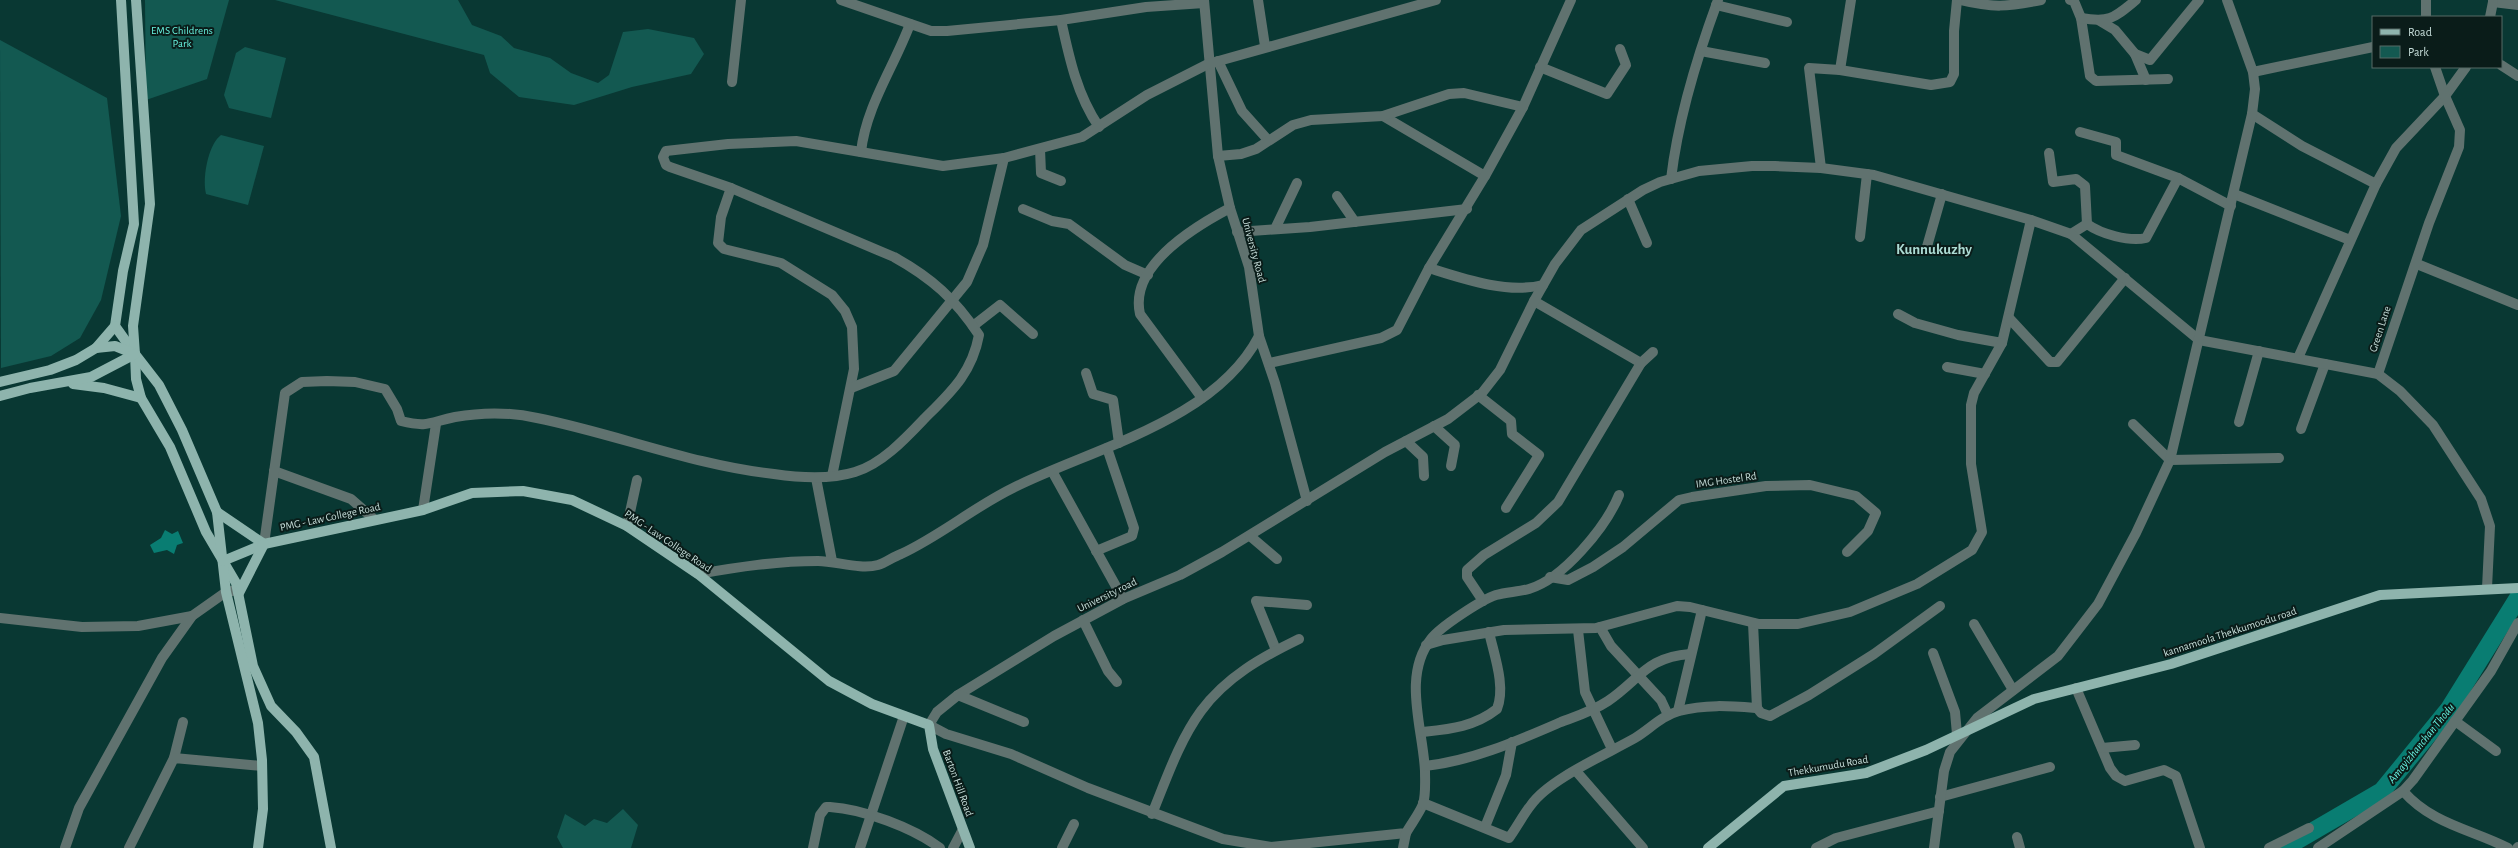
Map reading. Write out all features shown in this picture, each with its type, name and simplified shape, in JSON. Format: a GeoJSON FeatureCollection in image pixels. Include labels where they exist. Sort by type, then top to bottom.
{"type":"FeatureCollection","features":[{"type":"Feature","properties":{"kind":"main road"},"geometry":{"type":"LineString","coordinates":[[0,382],[50,370],[76,360],[96,348],[115,326],[123,271],[134,224],[130,134],[121,0]]}},
{"type":"Feature","properties":{"kind":"main road"},"geometry":{"type":"LineString","coordinates":[[136,0],[150,204],[133,326],[136,379],[141,398],[170,447],[206,532],[224,561],[238,591],[253,666],[270,706],[296,732],[314,757],[331,848]]}},
{"type":"Feature","properties":{"kind":"main road"},"geometry":{"type":"LineString","coordinates":[[115,326],[159,385],[182,430],[217,512],[224,561],[226,592],[258,723],[262,766],[263,809],[258,848]]}},
{"type":"Feature","properties":{"kind":"main road"},"geometry":{"type":"LineString","coordinates":[[96,348],[115,346],[135,354]]}},
{"type":"Feature","properties":{"kind":"main road"},"geometry":{"type":"LineString","coordinates":[[0,396],[30,388],[66,383],[91,377],[135,354]]}},
{"type":"Feature","properties":{"kind":"main road"},"geometry":{"type":"LineString","coordinates":[[66,383],[104,388],[141,398]]}},
{"type":"Feature","properties":{"kind":"main road","name":"PMG - Law College Road"},"geometry":{"type":"LineString","coordinates":[[224,561],[264,544],[424,510],[472,493],[523,491],[572,500],[627,526],[698,574],[829,681],[872,704],[929,725]]}},
{"type":"Feature","properties":{"kind":"main road"},"geometry":{"type":"LineString","coordinates":[[217,512],[264,544],[238,591]]}},
{"type":"Feature","properties":{"kind":"main road","name":"kannamoola Thekkumoodu road"},"geometry":{"type":"LineString","coordinates":[[1962,732],[2034,699],[2171,664],[2380,595],[2487,588],[2518,588]]}},
{"type":"Feature","properties":{"kind":"main road","name":"Barton Hill Road"},"geometry":{"type":"LineString","coordinates":[[929,725],[933,750],[962,831],[970,848]]}},
{"type":"Feature","properties":{"kind":"main road","name":"Thekkumudu Road"},"geometry":{"type":"LineString","coordinates":[[1708,848],[1784,786],[1866,773],[1926,750],[1962,732]]}},
{"type":"Feature","properties":{"kind":"street"},"geometry":{"type":"LineString","coordinates":[[732,82],[741,0]]}},
{"type":"Feature","properties":{"kind":"street"},"geometry":{"type":"LineString","coordinates":[[841,0],[931,31],[947,31],[1061,20],[1146,7],[1204,1]]}},
{"type":"Feature","properties":{"kind":"street"},"geometry":{"type":"LineString","coordinates":[[1258,0],[1265,46]]}},
{"type":"Feature","properties":{"kind":"street"},"geometry":{"type":"LineString","coordinates":[[264,544],[285,393],[302,382],[355,382],[385,389],[397,409],[401,421],[417,425],[436,424],[454,417],[497,412],[536,418],[662,452],[740,470],[816,478],[855,472],[875,464],[950,393],[969,369],[976,353],[979,335],[962,309],[915,269],[894,257],[731,188],[666,165],[663,157],[666,151],[728,144],[796,141],[943,166],[1004,158],[1082,137],[1147,95],[1213,63],[1265,46],[1436,0]]}},
{"type":"Feature","properties":{"kind":"street"},"geometry":{"type":"LineString","coordinates":[[1269,363],[1381,338],[1397,330],[1429,268],[1467,209],[1523,107],[1571,0]]}},
{"type":"Feature","properties":{"kind":"street"},"geometry":{"type":"LineString","coordinates":[[1840,70],[1851,0]]}},
{"type":"Feature","properties":{"kind":"street"},"geometry":{"type":"LineString","coordinates":[[1820,168],[1809,68],[1840,70],[1931,85],[1950,82],[1954,74],[1954,30],[1959,0],[1984,6],[2005,7],[2041,0]]}},
{"type":"Feature","properties":{"kind":"street"},"geometry":{"type":"LineString","coordinates":[[2070,0],[2074,2],[2081,18],[2090,76],[2096,81],[2168,79]]}},
{"type":"Feature","properties":{"kind":"street"},"geometry":{"type":"LineString","coordinates":[[2081,18],[2100,21],[2112,20],[2136,0]]}},
{"type":"Feature","properties":{"kind":"street"},"geometry":{"type":"LineString","coordinates":[[2135,54],[2150,60],[2199,0]]}},
{"type":"Feature","properties":{"kind":"street"},"geometry":{"type":"LineString","coordinates":[[1934,848],[1944,770],[1950,752],[1962,732],[1977,718],[2058,656],[2098,604],[2136,532],[2170,460],[2200,340],[2252,114],[2255,89],[2253,72],[2227,0]]}},
{"type":"Feature","properties":{"kind":"street"},"geometry":{"type":"LineString","coordinates":[[2426,0],[2426,16]]}},
{"type":"Feature","properties":{"kind":"street","name":"University Road"},"geometry":{"type":"LineString","coordinates":[[1204,1],[1213,63],[1218,156],[1230,208],[1248,266],[1259,336],[1269,363],[1307,501]]}},
{"type":"Feature","properties":{"kind":"street"},"geometry":{"type":"LineString","coordinates":[[2490,16],[2493,1],[2518,5]]}},
{"type":"Feature","properties":{"kind":"street"},"geometry":{"type":"LineString","coordinates":[[1671,179],[1675,145],[1700,51],[1717,2],[1786,22]]}},
{"type":"Feature","properties":{"kind":"street"},"geometry":{"type":"LineString","coordinates":[[1061,20],[1071,65],[1088,112],[1098,127]]}},
{"type":"Feature","properties":{"kind":"street"},"geometry":{"type":"LineString","coordinates":[[2100,21],[2115,30],[2135,54],[2146,80]]}},
{"type":"Feature","properties":{"kind":"street"},"geometry":{"type":"LineString","coordinates":[[861,152],[863,134],[872,108],[910,24]]}},
{"type":"Feature","properties":{"kind":"street"},"geometry":{"type":"LineString","coordinates":[[2253,72],[2372,47]]}},
{"type":"Feature","properties":{"kind":"street"},"geometry":{"type":"LineString","coordinates":[[1540,67],[1607,94],[1626,65],[1620,49]]}},
{"type":"Feature","properties":{"kind":"street"},"geometry":{"type":"LineString","coordinates":[[1700,51],[1765,63]]}},
{"type":"Feature","properties":{"kind":"street"},"geometry":{"type":"LineString","coordinates":[[1213,63],[1242,111],[1268,140]]}},
{"type":"Feature","properties":{"kind":"street"},"geometry":{"type":"LineString","coordinates":[[2502,66],[2518,76]]}},
{"type":"Feature","properties":{"kind":"street","name":"Green Lane"},"geometry":{"type":"LineString","coordinates":[[2378,374],[2405,292],[2417,264],[2429,223],[2461,138],[2460,130],[2444,96],[2435,68]]}},
{"type":"Feature","properties":{"kind":"street"},"geometry":{"type":"LineString","coordinates":[[2298,358],[2376,184],[2396,148],[2444,96],[2465,68]]}},
{"type":"Feature","properties":{"kind":"street"},"geometry":{"type":"LineString","coordinates":[[1218,156],[1240,154],[1256,148],[1293,125],[1311,120],[1383,116],[1449,94],[1464,93],[1523,107]]}},
{"type":"Feature","properties":{"kind":"street"},"geometry":{"type":"LineString","coordinates":[[2252,114],[2302,146],[2376,184]]}},
{"type":"Feature","properties":{"kind":"street"},"geometry":{"type":"LineString","coordinates":[[1383,116],[1485,176]]}},
{"type":"Feature","properties":{"kind":"street"},"geometry":{"type":"LineString","coordinates":[[2080,132],[2116,142],[2116,155],[2178,178],[2231,206]]}},
{"type":"Feature","properties":{"kind":"street"},"geometry":{"type":"LineString","coordinates":[[1040,149],[1041,173],[1061,181]]}},
{"type":"Feature","properties":{"kind":"street"},"geometry":{"type":"LineString","coordinates":[[2049,153],[2053,182],[2076,179],[2085,186],[2087,195],[2087,224]]}},
{"type":"Feature","properties":{"kind":"street"},"geometry":{"type":"LineString","coordinates":[[851,388],[894,371],[967,282],[977,261],[1004,158]]}},
{"type":"Feature","properties":{"kind":"street","name":"University road"},"geometry":{"type":"LineString","coordinates":[[929,725],[937,712],[958,695],[1054,636],[1122,599],[1180,575],[1250,536],[1406,441],[1448,419],[1478,395],[1500,370],[1534,301],[1581,230],[1628,200],[1660,182],[1699,171],[1752,166],[1820,168],[1867,174],[2031,220],[2071,234],[2200,340]]}},
{"type":"Feature","properties":{"kind":"street"},"geometry":{"type":"LineString","coordinates":[[1860,237],[1867,174]]}},
{"type":"Feature","properties":{"kind":"street"},"geometry":{"type":"LineString","coordinates":[[2087,224],[2093,228],[2131,239],[2146,238],[2178,178]]}},
{"type":"Feature","properties":{"kind":"street"},"geometry":{"type":"LineString","coordinates":[[1275,229],[1297,182]]}},
{"type":"Feature","properties":{"kind":"street"},"geometry":{"type":"LineString","coordinates":[[731,188],[721,217],[718,243],[724,249],[781,263],[832,295],[845,311],[852,327],[854,369],[832,476]]}},
{"type":"Feature","properties":{"kind":"street"},"geometry":{"type":"LineString","coordinates":[[1926,250],[1942,194]]}},
{"type":"Feature","properties":{"kind":"street"},"geometry":{"type":"LineString","coordinates":[[2234,194],[2350,240]]}},
{"type":"Feature","properties":{"kind":"street"},"geometry":{"type":"LineString","coordinates":[[1337,196],[1355,222]]}},
{"type":"Feature","properties":{"kind":"street"},"geometry":{"type":"LineString","coordinates":[[1628,200],[1647,243]]}},
{"type":"Feature","properties":{"kind":"street"},"geometry":{"type":"LineString","coordinates":[[1202,398],[1140,314],[1137,302],[1138,294],[1148,275],[1180,238],[1230,208]]}},
{"type":"Feature","properties":{"kind":"street"},"geometry":{"type":"LineString","coordinates":[[1023,209],[1052,221],[1069,224],[1125,265],[1148,275]]}},
{"type":"Feature","properties":{"kind":"street"},"geometry":{"type":"LineString","coordinates":[[1238,232],[1355,222],[1467,209]]}},
{"type":"Feature","properties":{"kind":"street"},"geometry":{"type":"LineString","coordinates":[[1426,646],[1443,640],[1489,632],[1533,629],[1578,630],[1600,627],[1671,607],[1702,610],[1753,623],[1798,624],[1850,612],[1917,584],[1972,550],[1982,532],[1971,464],[1971,406],[1974,393],[2002,343],[2031,220]]}},
{"type":"Feature","properties":{"kind":"street"},"geometry":{"type":"LineString","coordinates":[[2071,234],[2087,224]]}},
{"type":"Feature","properties":{"kind":"street"},"geometry":{"type":"LineString","coordinates":[[2417,264],[2518,305]]}},
{"type":"Feature","properties":{"kind":"street"},"geometry":{"type":"LineString","coordinates":[[1429,268],[1506,287],[1522,288],[1543,286]]}},
{"type":"Feature","properties":{"kind":"street"},"geometry":{"type":"LineString","coordinates":[[2009,318],[2050,362],[2057,362],[2125,278]]}},
{"type":"Feature","properties":{"kind":"street"},"geometry":{"type":"LineString","coordinates":[[1534,301],[1641,363]]}},
{"type":"Feature","properties":{"kind":"street"},"geometry":{"type":"LineString","coordinates":[[973,326],[1000,305],[1033,334]]}},
{"type":"Feature","properties":{"kind":"street"},"geometry":{"type":"LineString","coordinates":[[1898,314],[1915,323],[1958,335],[2002,343]]}},
{"type":"Feature","properties":{"kind":"street"},"geometry":{"type":"LineString","coordinates":[[698,574],[778,561],[832,561],[877,565],[924,543],[1012,488],[1150,430],[1202,398],[1237,370],[1249,356],[1259,336]]}},
{"type":"Feature","properties":{"kind":"street"},"geometry":{"type":"LineString","coordinates":[[2200,340],[2378,374],[2400,391],[2433,425],[2481,499],[2490,526],[2487,588]]}},
{"type":"Feature","properties":{"kind":"street"},"geometry":{"type":"LineString","coordinates":[[2238,422],[2259,351]]}},
{"type":"Feature","properties":{"kind":"street"},"geometry":{"type":"LineString","coordinates":[[1483,601],[1468,577],[1467,570],[1484,555],[1536,523],[1558,502],[1641,363],[1653,352]]}},
{"type":"Feature","properties":{"kind":"street"},"geometry":{"type":"LineString","coordinates":[[2301,429],[2325,364]]}},
{"type":"Feature","properties":{"kind":"street"},"geometry":{"type":"LineString","coordinates":[[1947,367],[1985,374]]}},
{"type":"Feature","properties":{"kind":"street"},"geometry":{"type":"LineString","coordinates":[[1086,373],[1093,394],[1113,400],[1119,443]]}},
{"type":"Feature","properties":{"kind":"street"},"geometry":{"type":"LineString","coordinates":[[1478,395],[1511,421],[1512,434],[1539,455],[1506,508]]}},
{"type":"Feature","properties":{"kind":"street"},"geometry":{"type":"LineString","coordinates":[[424,510],[436,424]]}},
{"type":"Feature","properties":{"kind":"street"},"geometry":{"type":"LineString","coordinates":[[2133,424],[2170,460],[2279,458]]}},
{"type":"Feature","properties":{"kind":"street"},"geometry":{"type":"LineString","coordinates":[[1434,426],[1455,445],[1451,466]]}},
{"type":"Feature","properties":{"kind":"street"},"geometry":{"type":"LineString","coordinates":[[1406,441],[1423,457],[1424,476]]}},
{"type":"Feature","properties":{"kind":"street"},"geometry":{"type":"LineString","coordinates":[[1096,551],[1132,536],[1134,528],[1107,448]]}},
{"type":"Feature","properties":{"kind":"street"},"geometry":{"type":"LineString","coordinates":[[274,471],[351,499],[375,520]]}},
{"type":"Feature","properties":{"kind":"street"},"geometry":{"type":"LineString","coordinates":[[1052,471],[1122,599]]}},
{"type":"Feature","properties":{"kind":"street"},"geometry":{"type":"LineString","coordinates":[[816,478],[832,561]]}},
{"type":"Feature","properties":{"kind":"street"},"geometry":{"type":"LineString","coordinates":[[627,526],[637,480]]}},
{"type":"Feature","properties":{"kind":"street","name":"IMG Hostel Rd"},"geometry":{"type":"LineString","coordinates":[[1550,577],[1568,580],[1593,567],[1623,547],[1679,500],[1766,486],[1810,485],[1856,496],[1876,513],[1868,530],[1847,552]]}},
{"type":"Feature","properties":{"kind":"street"},"geometry":{"type":"LineString","coordinates":[[1402,848],[1406,833],[1423,803],[1425,766],[1422,732],[1416,699],[1416,672],[1420,654],[1432,637],[1483,601],[1496,595],[1530,589],[1570,563],[1605,522],[1619,495]]}},
{"type":"Feature","properties":{"kind":"street"},"geometry":{"type":"LineString","coordinates":[[1250,536],[1277,559]]}},
{"type":"Feature","properties":{"kind":"street"},"geometry":{"type":"LineString","coordinates":[[65,848],[79,808],[162,658],[192,616],[226,592],[238,591]]}},
{"type":"Feature","properties":{"kind":"street"},"geometry":{"type":"LineString","coordinates":[[1276,650],[1256,601],[1307,605]]}},
{"type":"Feature","properties":{"kind":"street"},"geometry":{"type":"LineString","coordinates":[[1753,623],[1757,708],[1761,714],[1770,716],[1778,713],[1874,654],[1940,606]]}},
{"type":"Feature","properties":{"kind":"street"},"geometry":{"type":"LineString","coordinates":[[1678,711],[1690,654],[1702,610]]}},
{"type":"Feature","properties":{"kind":"street"},"geometry":{"type":"LineString","coordinates":[[0,618],[90,627],[138,626],[192,616]]}},
{"type":"Feature","properties":{"kind":"street"},"geometry":{"type":"LineString","coordinates":[[1083,620],[1108,671],[1117,682]]}},
{"type":"Feature","properties":{"kind":"street"},"geometry":{"type":"LineString","coordinates":[[2318,848],[2403,791],[2491,671],[2518,623]]}},
{"type":"Feature","properties":{"kind":"street"},"geometry":{"type":"LineString","coordinates":[[1974,624],[2013,690]]}},
{"type":"Feature","properties":{"kind":"street"},"geometry":{"type":"LineString","coordinates":[[1600,627],[1611,646],[1636,676],[1661,700],[1668,715]]}},
{"type":"Feature","properties":{"kind":"street"},"geometry":{"type":"LineString","coordinates":[[1578,630],[1582,682],[1592,710],[1612,749]]}},
{"type":"Feature","properties":{"kind":"street"},"geometry":{"type":"LineString","coordinates":[[1422,732],[1462,727],[1475,723],[1496,709],[1500,698],[1499,682],[1489,632]]}},
{"type":"Feature","properties":{"kind":"street"},"geometry":{"type":"LineString","coordinates":[[1152,814],[1174,761],[1200,712],[1230,681],[1252,663],[1299,639]]}},
{"type":"Feature","properties":{"kind":"street"},"geometry":{"type":"LineString","coordinates":[[1933,653],[1962,732]]}},
{"type":"Feature","properties":{"kind":"street"},"geometry":{"type":"LineString","coordinates":[[1425,766],[1456,762],[1512,742],[1592,710],[1608,701],[1648,666],[1663,660],[1690,654]]}},
{"type":"Feature","properties":{"kind":"street"},"geometry":{"type":"LineString","coordinates":[[2076,688],[2110,768],[2116,776],[2126,781],[2164,770],[2176,776],[2200,848]]}},
{"type":"Feature","properties":{"kind":"street"},"geometry":{"type":"LineString","coordinates":[[958,695],[1024,722]]}},
{"type":"Feature","properties":{"kind":"street"},"geometry":{"type":"LineString","coordinates":[[1423,803],[1509,838],[1531,804],[1565,777],[1612,749],[1636,737],[1668,715],[1678,711],[1706,705],[1757,708]]}},
{"type":"Feature","properties":{"kind":"street"},"geometry":{"type":"LineString","coordinates":[[860,848],[904,716]]}},
{"type":"Feature","properties":{"kind":"street"},"geometry":{"type":"LineString","coordinates":[[2455,721],[2496,750]]}},
{"type":"Feature","properties":{"kind":"street"},"geometry":{"type":"LineString","coordinates":[[129,848],[174,758],[182,722]]}},
{"type":"Feature","properties":{"kind":"street"},"geometry":{"type":"LineString","coordinates":[[929,725],[946,734],[1011,754],[1226,844],[1271,847],[1339,844],[1406,833]]}},
{"type":"Feature","properties":{"kind":"street"},"geometry":{"type":"LineString","coordinates":[[1485,827],[1506,775],[1512,742]]}},
{"type":"Feature","properties":{"kind":"street"},"geometry":{"type":"LineString","coordinates":[[2102,748],[2136,746]]}},
{"type":"Feature","properties":{"kind":"street"},"geometry":{"type":"LineString","coordinates":[[174,758],[262,766]]}},
{"type":"Feature","properties":{"kind":"street"},"geometry":{"type":"LineString","coordinates":[[1940,797],[2050,767]]}},
{"type":"Feature","properties":{"kind":"street"},"geometry":{"type":"LineString","coordinates":[[1576,771],[1643,848]]}},
{"type":"Feature","properties":{"kind":"street"},"geometry":{"type":"LineString","coordinates":[[2403,791],[2417,807],[2508,848]]}},
{"type":"Feature","properties":{"kind":"street"},"geometry":{"type":"LineString","coordinates":[[813,848],[820,815],[826,807],[836,807],[870,815],[929,840],[940,848]]}},
{"type":"Feature","properties":{"kind":"street"},"geometry":{"type":"LineString","coordinates":[[1816,848],[1836,838],[1938,811]]}},
{"type":"Feature","properties":{"kind":"street"},"geometry":{"type":"LineString","coordinates":[[1062,848],[1074,824]]}},
{"type":"Feature","properties":{"kind":"street"},"geometry":{"type":"LineString","coordinates":[[2269,848],[2309,828]]}},
{"type":"Feature","properties":{"kind":"street"},"geometry":{"type":"LineString","coordinates":[[953,848],[962,831]]}},
{"type":"Feature","properties":{"kind":"street"},"geometry":{"type":"LineString","coordinates":[[2017,838],[2020,848]]}},
{"type":"Feature","properties":{"kind":"green space","name":"EMS Childrens Park"},"geometry":{"type":"Polygon","coordinates":[[[145,0],[229,0],[207,79],[146,100],[145,0]]]}},
{"type":"Feature","properties":{"kind":"green space"},"geometry":{"type":"Polygon","coordinates":[[[275,0],[458,0],[472,25],[501,36],[514,48],[550,58],[571,73],[598,83],[609,75],[623,32],[648,29],[694,38],[704,54],[691,74],[632,87],[574,105],[519,97],[490,73],[484,55],[275,0]]]}},
{"type":"Feature","properties":{"kind":"green space"},"geometry":{"type":"Polygon","coordinates":[[[0,40],[107,98],[121,216],[101,300],[80,338],[51,356],[1,368],[0,40]]]}},
{"type":"Feature","properties":{"kind":"green space"},"geometry":{"type":"Polygon","coordinates":[[[245,47],[286,58],[271,118],[229,108],[224,95],[236,53],[245,47]]]}},
{"type":"Feature","properties":{"kind":"green space"},"geometry":{"type":"Polygon","coordinates":[[[221,135],[264,146],[248,205],[206,194],[205,179],[209,154],[216,140],[221,135]]]}},
{"type":"Feature","properties":{"kind":"green space"},"geometry":{"type":"Polygon","coordinates":[[[623,809],[638,825],[631,848],[563,848],[557,837],[565,814],[585,826],[594,819],[607,823],[623,809]]]}},
{"type":"Feature","properties":{"kind":"shaded area"},"geometry":{"type":"Polygon","coordinates":[[[165,530],[172,534],[178,531],[183,543],[177,545],[174,554],[167,550],[154,553],[150,545],[161,538],[165,530]]]}},
{"type":"Feature","properties":{"kind":"waterway","name":"Amayizhanchan Thodu"},"geometry":{"type":"LineString","coordinates":[[2284,848],[2382,791],[2449,709],[2518,598]]}},
{"type":"Feature","properties":{"kind":"district","name":"Kunnukuzhy"},"geometry":{"type":"Point","coordinates":[1934,249]}}]}
